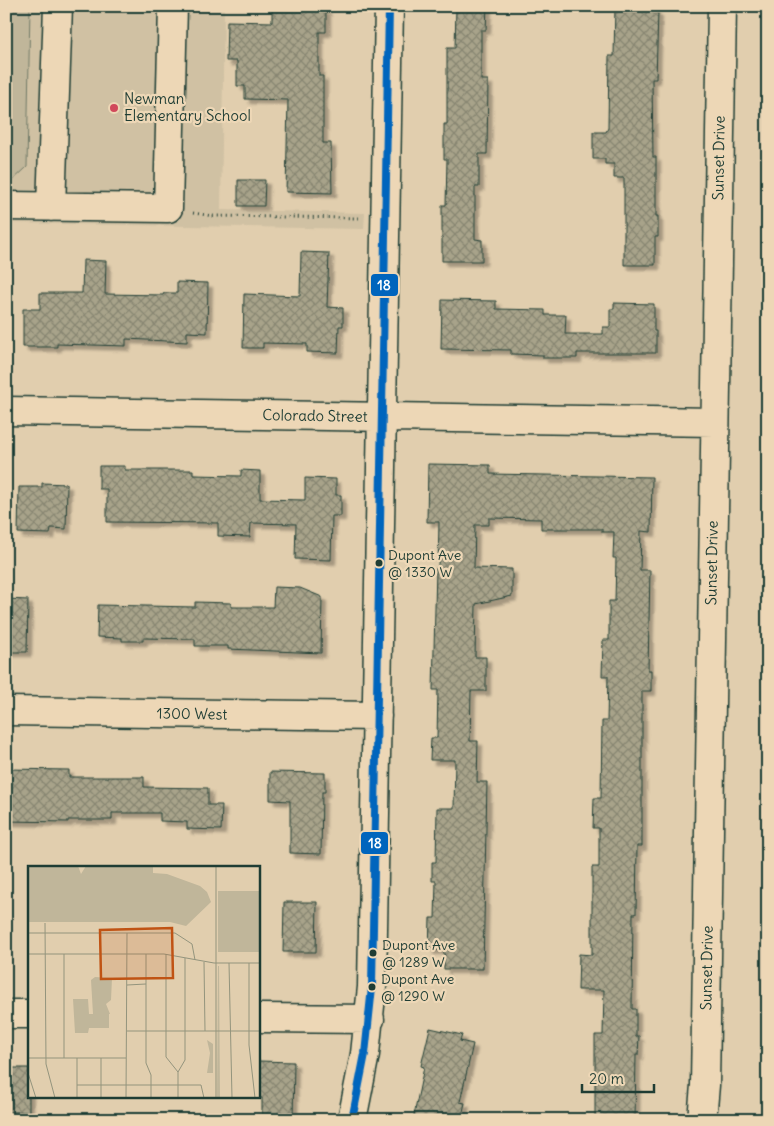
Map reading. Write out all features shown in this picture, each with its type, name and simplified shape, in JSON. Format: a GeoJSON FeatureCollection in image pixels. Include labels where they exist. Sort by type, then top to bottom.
{"type":"FeatureCollection","features":[{"type":"Feature","properties":{"kind":"street"},"geometry":{"type":"LineString","coordinates":[[51,207],[58,6]]}},
{"type":"Feature","properties":{"kind":"street"},"geometry":{"type":"LineString","coordinates":[[6,206],[168,208],[172,6]]}},
{"type":"Feature","properties":{"kind":"street"},"geometry":{"type":"LineString","coordinates":[[352,1120],[365,1054],[372,987],[389,6]]}},
{"type":"Feature","properties":{"kind":"street","name":"Sunset Drive"},"geometry":{"type":"LineString","coordinates":[[702,1120],[705,1085],[722,6]]}},
{"type":"Feature","properties":{"kind":"street","name":"Colorado Street"},"geometry":{"type":"LineString","coordinates":[[6,411],[714,422]]}},
{"type":"Feature","properties":{"kind":"street","name":"1300 West"},"geometry":{"type":"LineString","coordinates":[[6,711],[377,716]]}},
{"type":"Feature","properties":{"kind":"street"},"geometry":{"type":"LineString","coordinates":[[6,1014],[28,1014]]}},
{"type":"Feature","properties":{"kind":"street"},"geometry":{"type":"LineString","coordinates":[[260,1018],[370,1019]]}},
{"type":"Feature","properties":{"kind":"path"},"geometry":{"type":"LineString","coordinates":[[168,208],[213,216],[365,218]]}},
{"type":"Feature","properties":{"kind":"shaded area","name":"Newman Elementary School"},"geometry":{"type":"Polygon","coordinates":[[[6,6],[224,6],[221,210],[365,213],[364,229],[6,223],[6,6]]]}},
{"type":"Feature","properties":{"kind":"shaded area"},"geometry":{"type":"Polygon","coordinates":[[[6,6],[30,6],[27,167],[10,183],[6,183],[6,6]]]}},
{"type":"Feature","properties":{"kind":"building"},"geometry":{"type":"Polygon","coordinates":[[[456,6],[487,6],[486,30],[481,30],[481,80],[488,80],[487,154],[479,154],[479,187],[475,187],[475,239],[482,240],[482,261],[442,261],[442,205],[446,205],[447,159],[444,159],[444,124],[447,124],[447,48],[455,48],[456,6]]]}},
{"type":"Feature","properties":{"kind":"building"},"geometry":{"type":"Polygon","coordinates":[[[615,6],[655,6],[655,12],[658,12],[656,79],[652,79],[653,157],[656,157],[656,216],[658,216],[658,237],[655,237],[655,265],[624,265],[624,178],[614,178],[614,164],[605,164],[605,159],[593,159],[593,132],[606,132],[608,128],[609,56],[614,56],[615,6]]]}},
{"type":"Feature","properties":{"kind":"building"},"geometry":{"type":"Polygon","coordinates":[[[272,9],[326,9],[326,32],[319,32],[319,76],[323,76],[323,143],[331,143],[332,193],[286,192],[288,100],[245,99],[245,86],[237,86],[237,61],[226,61],[227,21],[272,22],[272,9]]]}},
{"type":"Feature","properties":{"kind":"building"},"geometry":{"type":"Polygon","coordinates":[[[238,180],[265,180],[264,206],[238,206],[238,180]]]}},
{"type":"Feature","properties":{"kind":"building"},"geometry":{"type":"Polygon","coordinates":[[[301,252],[329,253],[327,307],[343,308],[343,326],[339,326],[338,353],[307,352],[307,344],[263,343],[263,348],[243,348],[244,294],[300,296],[301,252]]]}},
{"type":"Feature","properties":{"kind":"building"},"geometry":{"type":"Polygon","coordinates":[[[83,260],[106,261],[105,294],[163,295],[164,293],[177,293],[177,282],[208,283],[207,333],[187,332],[187,342],[126,339],[126,346],[57,344],[57,347],[23,347],[23,309],[40,309],[40,293],[82,293],[83,260]]]}},
{"type":"Feature","properties":{"kind":"building"},"geometry":{"type":"Polygon","coordinates":[[[442,300],[496,301],[496,309],[545,310],[545,315],[566,315],[565,334],[603,334],[603,327],[610,327],[610,309],[614,309],[614,303],[654,304],[656,353],[577,353],[577,358],[543,358],[543,355],[511,354],[511,350],[441,349],[442,300]]]}},
{"type":"Feature","properties":{"kind":"building"},"geometry":{"type":"Polygon","coordinates":[[[428,464],[490,465],[490,474],[652,477],[651,532],[641,531],[640,570],[650,570],[648,670],[651,670],[651,691],[642,691],[642,846],[637,846],[636,914],[633,914],[632,1009],[636,1009],[636,1036],[639,1036],[638,1055],[636,1055],[635,1120],[595,1120],[595,1035],[603,1035],[604,990],[578,990],[579,954],[592,955],[592,867],[599,867],[599,828],[593,828],[594,798],[601,798],[602,721],[607,721],[608,676],[602,676],[603,640],[609,640],[609,601],[615,601],[616,558],[613,558],[614,532],[602,532],[602,529],[541,529],[541,519],[489,518],[489,525],[475,525],[474,568],[512,569],[512,596],[476,604],[475,657],[486,657],[486,691],[471,691],[470,741],[478,741],[477,782],[487,782],[483,969],[444,969],[444,950],[429,950],[430,918],[435,918],[436,881],[432,881],[432,862],[436,862],[437,808],[454,808],[455,760],[430,760],[431,738],[437,738],[438,690],[433,690],[439,522],[427,522],[428,464]]]}},
{"type":"Feature","properties":{"kind":"building"},"geometry":{"type":"Polygon","coordinates":[[[99,466],[125,466],[125,470],[193,470],[193,475],[241,476],[241,470],[260,471],[260,499],[305,500],[305,478],[336,479],[336,495],[341,495],[341,516],[332,516],[331,560],[295,559],[296,524],[251,523],[250,537],[218,536],[218,523],[107,522],[107,489],[99,489],[99,466]]]}},
{"type":"Feature","properties":{"kind":"building"},"geometry":{"type":"Polygon","coordinates":[[[42,483],[67,484],[66,529],[51,528],[50,534],[18,533],[19,487],[42,487],[42,483]]]}},
{"type":"Feature","properties":{"kind":"building"},"geometry":{"type":"Polygon","coordinates":[[[274,587],[300,588],[322,597],[321,653],[228,649],[228,646],[195,646],[195,639],[143,638],[143,641],[122,641],[122,638],[97,637],[98,605],[195,607],[195,602],[231,603],[231,607],[273,607],[274,587]]]}},
{"type":"Feature","properties":{"kind":"building"},"geometry":{"type":"Polygon","coordinates":[[[6,599],[28,600],[27,652],[6,652],[6,599]]]}},
{"type":"Feature","properties":{"kind":"building"},"geometry":{"type":"Polygon","coordinates":[[[6,769],[69,770],[69,777],[144,777],[144,787],[208,788],[208,805],[222,805],[221,830],[187,829],[187,822],[160,821],[160,813],[112,813],[112,820],[68,820],[68,822],[6,821],[6,769]]]}},
{"type":"Feature","properties":{"kind":"building"},"geometry":{"type":"Polygon","coordinates":[[[270,772],[325,773],[325,792],[322,792],[321,854],[290,853],[290,801],[270,800],[270,772]]]}},
{"type":"Feature","properties":{"kind":"building"},"geometry":{"type":"Polygon","coordinates":[[[284,902],[317,902],[316,952],[283,952],[284,902]]]}},
{"type":"Feature","properties":{"kind":"building"},"geometry":{"type":"Polygon","coordinates":[[[430,1028],[462,1035],[460,1041],[473,1044],[460,1102],[465,1103],[461,1120],[413,1120],[424,1067],[421,1066],[430,1028]]]}},
{"type":"Feature","properties":{"kind":"building"},"geometry":{"type":"Polygon","coordinates":[[[260,1061],[294,1062],[293,1120],[262,1120],[262,1098],[260,1098],[260,1061]]]}},
{"type":"Feature","properties":{"kind":"building"},"geometry":{"type":"Polygon","coordinates":[[[6,1068],[28,1068],[29,1112],[6,1112],[6,1068]]]}},
{"type":"Feature","properties":{"kind":"transit line","name":"18"},"geometry":{"type":"LineString","coordinates":[[352,1120],[365,1054],[372,987],[389,6]]}},
{"type":"Feature","properties":{"kind":"place","name":"Newman Elementary School"},"geometry":{"type":"Point","coordinates":[114,108]}},
{"type":"Feature","properties":{"kind":"place","name":"Dupont Ave @ 1330 W"},"geometry":{"type":"Point","coordinates":[379,563]}},
{"type":"Feature","properties":{"kind":"place","name":"Dupont Ave @ 1289 W"},"geometry":{"type":"Point","coordinates":[373,953]}},
{"type":"Feature","properties":{"kind":"place","name":"Dupont Ave @ 1290 W"},"geometry":{"type":"Point","coordinates":[372,987]}}]}
